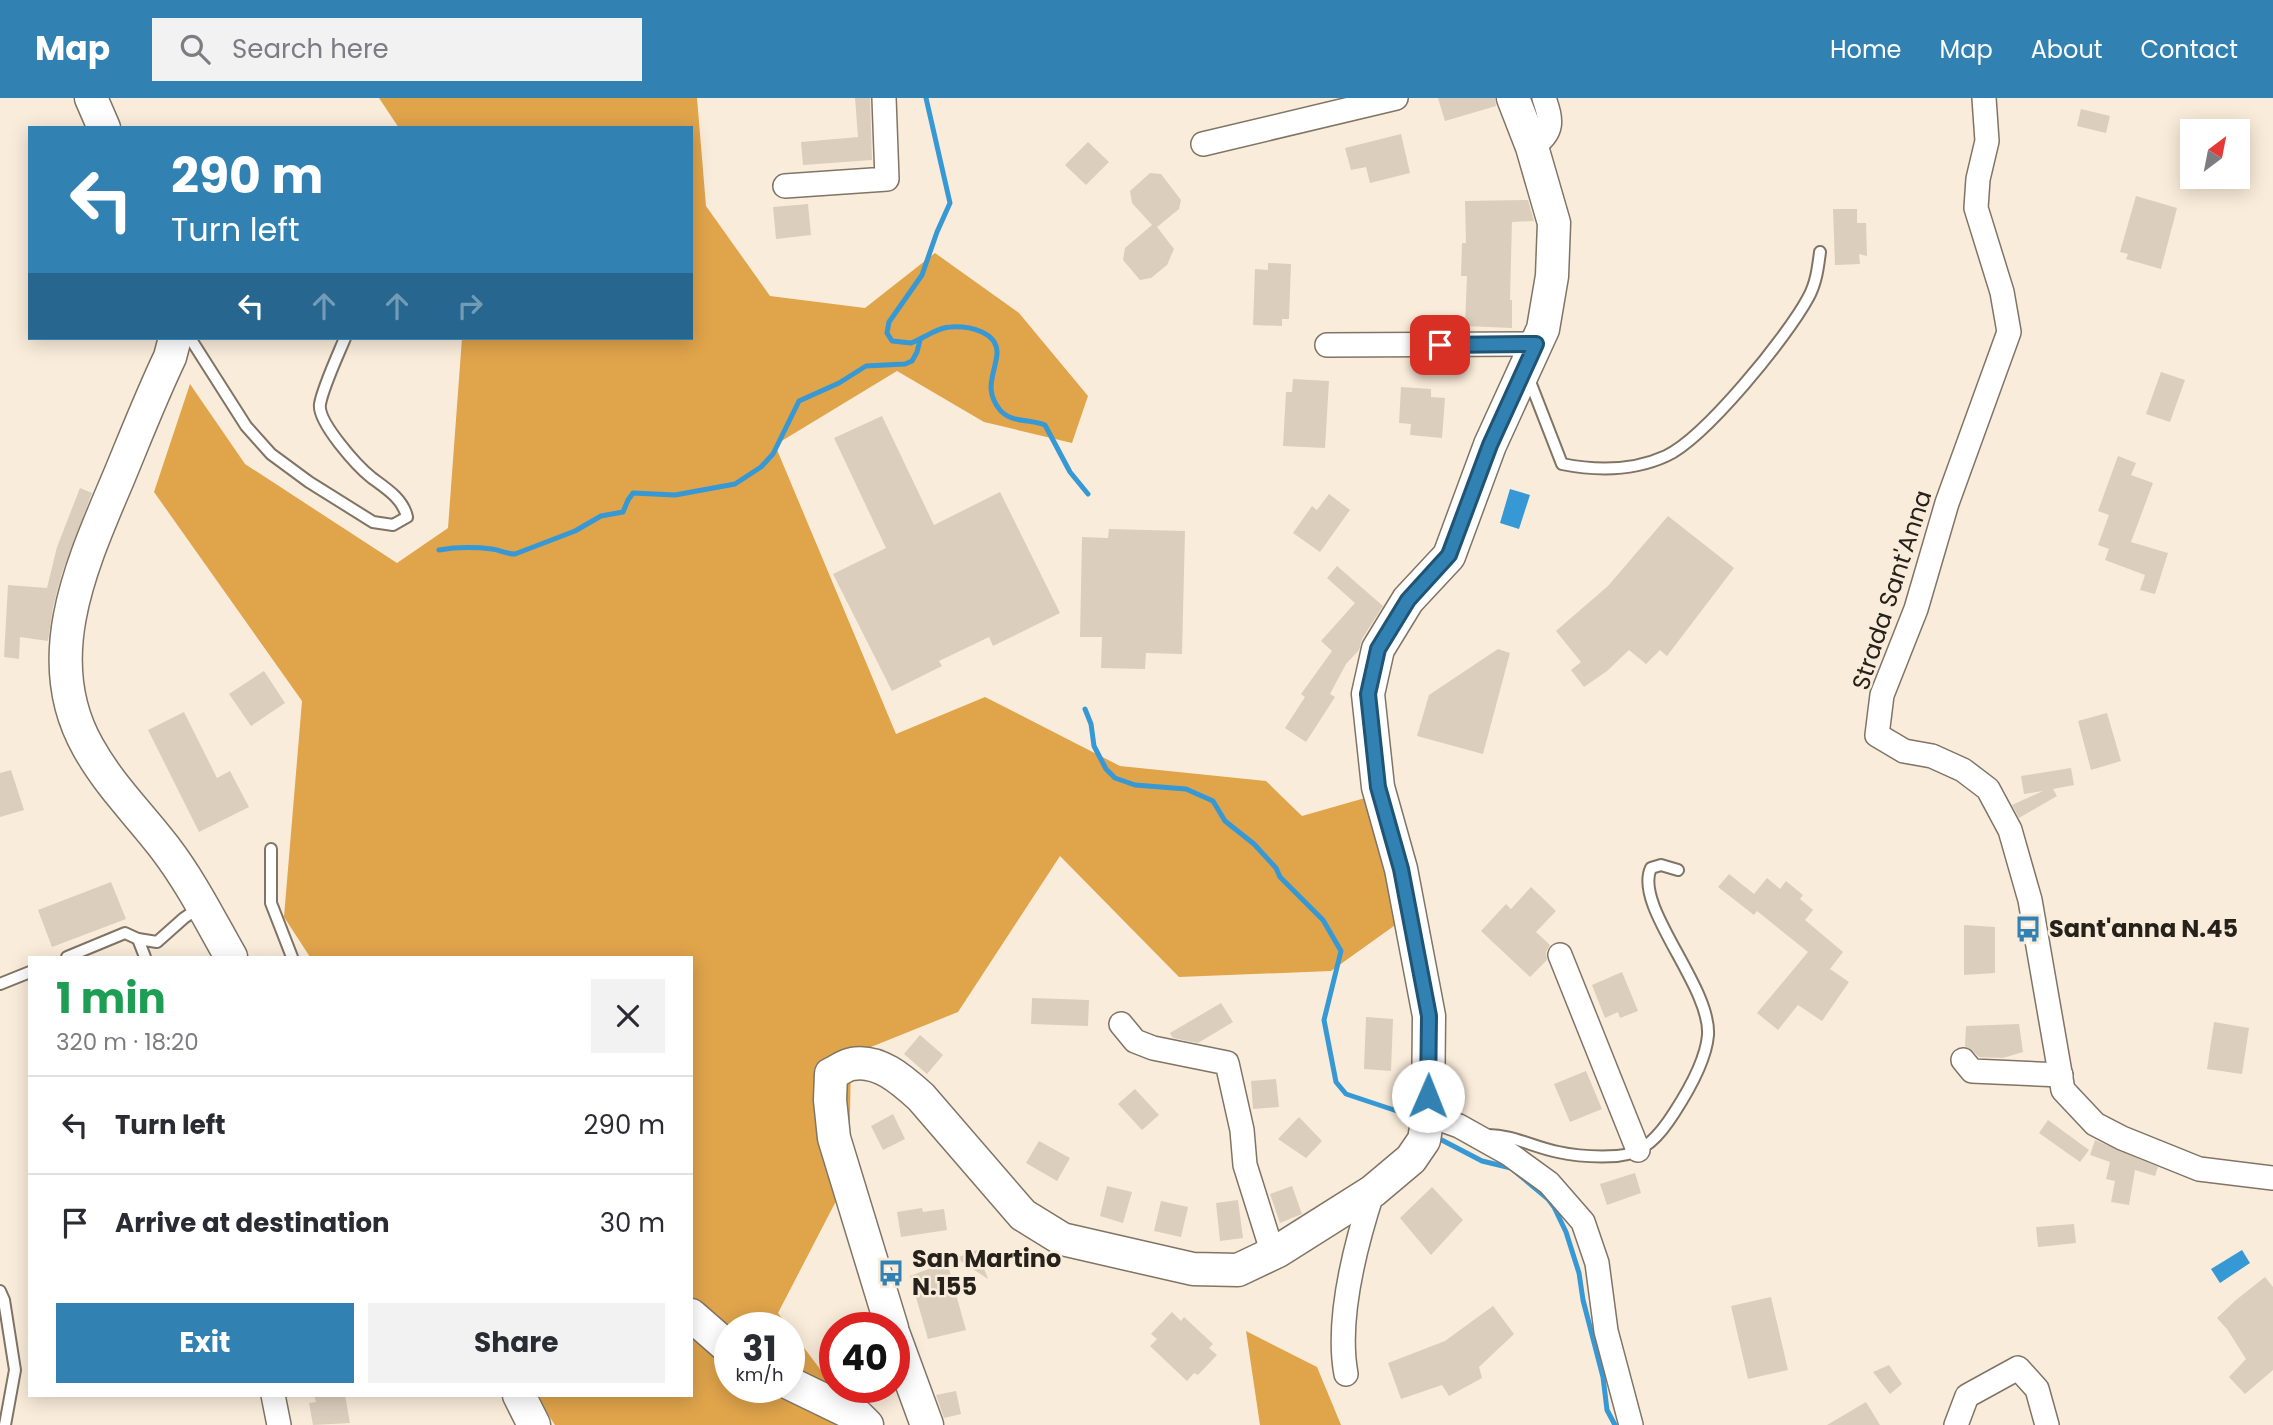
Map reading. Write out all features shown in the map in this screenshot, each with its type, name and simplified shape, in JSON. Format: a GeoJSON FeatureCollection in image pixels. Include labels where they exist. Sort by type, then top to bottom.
{"type":"FeatureCollection","features":[{"type":"Feature","properties":{"kind":"street"},"geometry":{"type":"LineString","coordinates":[[785,186],[887,178],[884,98]]}},
{"type":"Feature","properties":{"kind":"street"},"geometry":{"type":"LineString","coordinates":[[1203,144],[1396,98]]}},
{"type":"Feature","properties":{"kind":"street"},"geometry":{"type":"LineString","coordinates":[[887,1312],[834,1138],[830,1100],[831,1074],[850,1064],[871,1064],[891,1073],[907,1085],[921,1097],[1024,1215],[1062,1239],[1193,1269],[1238,1270],[1273,1254],[1373,1191],[1411,1159],[1426,1128],[1429,1016],[1401,869],[1378,787],[1368,694],[1378,649],[1408,600],[1449,555],[1490,445],[1543,329],[1552,276],[1554,223],[1532,147],[1513,98]]}},
{"type":"Feature","properties":{"kind":"street"},"geometry":{"type":"LineString","coordinates":[[1532,147],[1543,139],[1549,129],[1550,116],[1544,98]]}},
{"type":"Feature","properties":{"kind":"street","name":"Strada Sant'Anna"},"geometry":{"type":"LineString","coordinates":[[1984,98],[1987,141],[1978,179],[1976,208],[2002,292],[2009,332],[1947,503],[1916,609],[1882,695],[1877,735],[1904,751],[1932,755],[1963,770],[1988,789],[2010,830],[2030,900],[2063,1090],[2095,1124],[2122,1138],[2199,1169],[2273,1178]]}},
{"type":"Feature","properties":{"kind":"street"},"geometry":{"type":"LineString","coordinates":[[154,391],[158,340]]}},
{"type":"Feature","properties":{"kind":"street"},"geometry":{"type":"LineString","coordinates":[[174,340],[170,357],[86,552],[68,621],[65,681],[72,713],[92,755],[189,882],[230,956]]}},
{"type":"Feature","properties":{"kind":"street"},"geometry":{"type":"LineString","coordinates":[[1327,345],[1531,357]]}},
{"type":"Feature","properties":{"kind":"street"},"geometry":{"type":"LineString","coordinates":[[1560,955],[1637,1150]]}},
{"type":"Feature","properties":{"kind":"street"},"geometry":{"type":"LineString","coordinates":[[1121,1024],[1135,1041],[1153,1048],[1227,1063],[1242,1130],[1245,1165],[1273,1254]]}},
{"type":"Feature","properties":{"kind":"street"},"geometry":{"type":"LineString","coordinates":[[1963,1060],[1972,1071],[2061,1075]]}},
{"type":"Feature","properties":{"kind":"street"},"geometry":{"type":"LineString","coordinates":[[1426,1128],[1459,1126],[1509,1153],[1549,1183],[1583,1222],[1597,1263],[1606,1331],[1631,1425]]}},
{"type":"Feature","properties":{"kind":"street"},"geometry":{"type":"LineString","coordinates":[[1346,1374],[1343,1359],[1346,1307],[1355,1254],[1373,1191]]}},
{"type":"Feature","properties":{"kind":"street"},"geometry":{"type":"LineString","coordinates":[[693,1317],[714,1335]]}},
{"type":"Feature","properties":{"kind":"street"},"geometry":{"type":"LineString","coordinates":[[1956,1425],[1968,1396],[2018,1368],[2037,1390],[2047,1425]]}},
{"type":"Feature","properties":{"kind":"street"},"geometry":{"type":"LineString","coordinates":[[910,1379],[927,1425]]}},
{"type":"Feature","properties":{"kind":"street"},"geometry":{"type":"LineString","coordinates":[[805,1392],[859,1417],[867,1425]]}},
{"type":"Feature","properties":{"kind":"street"},"geometry":{"type":"LineString","coordinates":[[273,1397],[279,1425]]}},
{"type":"Feature","properties":{"kind":"street"},"geometry":{"type":"LineString","coordinates":[[520,1397],[534,1425]]}},
{"type":"Feature","properties":{"kind":"lane"},"geometry":{"type":"LineString","coordinates":[[1531,357],[1562,464],[1591,470],[1603,469],[1642,464],[1668,455],[1714,416],[1774,346],[1808,297],[1817,276],[1821,252]]}},
{"type":"Feature","properties":{"kind":"lane"},"geometry":{"type":"LineString","coordinates":[[191,340],[246,426],[271,454],[309,482],[373,522],[393,525],[407,517],[405,507],[390,491],[360,468],[323,419],[320,406],[344,340]]}},
{"type":"Feature","properties":{"kind":"lane"},"geometry":{"type":"LineString","coordinates":[[271,849],[271,904],[292,956]]}},
{"type":"Feature","properties":{"kind":"lane"},"geometry":{"type":"LineString","coordinates":[[1476,1135],[1497,1134],[1557,1152],[1618,1156],[1643,1149],[1662,1132],[1688,1092],[1708,1037],[1707,1014],[1651,898],[1648,884],[1647,876],[1651,868],[1661,866],[1678,870]]}},
{"type":"Feature","properties":{"kind":"lane"},"geometry":{"type":"LineString","coordinates":[[69,956],[125,933],[138,939],[157,942],[202,905]]}},
{"type":"Feature","properties":{"kind":"lane"},"geometry":{"type":"LineString","coordinates":[[138,939],[145,956]]}},
{"type":"Feature","properties":{"kind":"lane"},"geometry":{"type":"LineString","coordinates":[[0,984],[28,973]]}},
{"type":"Feature","properties":{"kind":"lane"},"geometry":{"type":"LineString","coordinates":[[0,1291],[4,1300],[15,1370],[5,1425]]}},
{"type":"Feature","properties":{"kind":"shaded area"},"geometry":{"type":"Polygon","coordinates":[[[379,98],[697,98],[706,206],[770,296],[865,308],[935,253],[1019,313],[1088,396],[1072,443],[984,422],[897,371],[775,445],[896,734],[985,697],[1120,766],[1266,781],[1302,816],[1365,798],[1405,918],[1331,971],[1179,977],[1060,856],[958,1012],[851,1055],[849,1176],[779,1312],[714,1312],[714,1403],[805,1403],[805,1349],[819,1368],[819,1403],[846,1403],[862,1425],[555,1425],[536,1397],[693,1397],[693,956],[309,956],[284,917],[302,701],[154,492],[190,384],[245,464],[397,563],[448,528],[462,340],[693,340],[693,126],[398,126],[379,98]]]}},
{"type":"Feature","properties":{"kind":"shaded area"},"geometry":{"type":"Polygon","coordinates":[[[1246,1331],[1317,1367],[1341,1425],[1260,1425],[1246,1331]]]}},
{"type":"Feature","properties":{"kind":"water"},"geometry":{"type":"Polygon","coordinates":[[[1510,489],[1530,495],[1519,529],[1500,523],[1510,489]]]}},
{"type":"Feature","properties":{"kind":"water"},"geometry":{"type":"Polygon","coordinates":[[[2242,1250],[2250,1263],[2220,1283],[2211,1269],[2242,1250]]]}},
{"type":"Feature","properties":{"kind":"building"},"geometry":{"type":"Polygon","coordinates":[[[855,98],[870,98],[872,160],[803,165],[801,142],[858,137],[855,98]]]}},
{"type":"Feature","properties":{"kind":"building"},"geometry":{"type":"Polygon","coordinates":[[[1438,98],[1495,98],[1496,106],[1445,121],[1438,98]]]}},
{"type":"Feature","properties":{"kind":"building"},"geometry":{"type":"Polygon","coordinates":[[[2081,109],[2110,116],[2106,133],[2077,126],[2081,109]]]}},
{"type":"Feature","properties":{"kind":"building"},"geometry":{"type":"Polygon","coordinates":[[[1401,134],[1410,173],[1370,183],[1366,167],[1351,170],[1345,148],[1401,134]]]}},
{"type":"Feature","properties":{"kind":"building"},"geometry":{"type":"Polygon","coordinates":[[[1088,142],[1109,162],[1086,185],[1065,165],[1088,142]]]}},
{"type":"Feature","properties":{"kind":"building"},"geometry":{"type":"Polygon","coordinates":[[[1150,173],[1161,174],[1181,200],[1179,209],[1157,227],[1174,249],[1167,265],[1151,278],[1140,280],[1123,260],[1125,248],[1152,225],[1132,203],[1130,191],[1150,173]]]}},
{"type":"Feature","properties":{"kind":"building"},"geometry":{"type":"Polygon","coordinates":[[[2136,196],[2177,208],[2161,269],[2126,259],[2128,254],[2120,252],[2136,196]]]}},
{"type":"Feature","properties":{"kind":"building"},"geometry":{"type":"Polygon","coordinates":[[[1528,200],[1534,221],[1512,222],[1512,328],[1465,326],[1467,276],[1461,276],[1462,243],[1466,243],[1465,201],[1528,200]]]}},
{"type":"Feature","properties":{"kind":"building"},"geometry":{"type":"Polygon","coordinates":[[[808,204],[811,235],[776,239],[773,207],[808,204]]]}},
{"type":"Feature","properties":{"kind":"building"},"geometry":{"type":"Polygon","coordinates":[[[1833,209],[1857,209],[1857,223],[1866,223],[1867,256],[1859,254],[1860,264],[1835,265],[1833,209]]]}},
{"type":"Feature","properties":{"kind":"building"},"geometry":{"type":"Polygon","coordinates":[[[1268,263],[1291,264],[1289,319],[1282,319],[1282,326],[1253,325],[1255,269],[1268,270],[1268,263]]]}},
{"type":"Feature","properties":{"kind":"building"},"geometry":{"type":"Polygon","coordinates":[[[2161,372],[2185,380],[2170,422],[2146,414],[2161,372]]]}},
{"type":"Feature","properties":{"kind":"building"},"geometry":{"type":"Polygon","coordinates":[[[1293,379],[1329,381],[1325,448],[1283,446],[1286,392],[1292,392],[1293,379]]]}},
{"type":"Feature","properties":{"kind":"building"},"geometry":{"type":"Polygon","coordinates":[[[1401,387],[1431,389],[1431,397],[1445,398],[1442,438],[1410,435],[1411,424],[1399,423],[1401,387]]]}},
{"type":"Feature","properties":{"kind":"building"},"geometry":{"type":"Polygon","coordinates":[[[882,416],[934,525],[1000,492],[1060,613],[993,646],[989,637],[939,661],[942,666],[892,691],[833,574],[886,548],[834,438],[882,416]]]}},
{"type":"Feature","properties":{"kind":"building"},"geometry":{"type":"Polygon","coordinates":[[[2118,456],[2136,463],[2131,475],[2153,483],[2131,542],[2168,553],[2155,594],[2140,590],[2145,575],[2105,560],[2109,549],[2098,545],[2109,515],[2098,511],[2118,456]]]}},
{"type":"Feature","properties":{"kind":"building"},"geometry":{"type":"Polygon","coordinates":[[[80,488],[92,493],[62,573],[48,641],[20,637],[19,659],[4,657],[8,585],[47,588],[57,547],[80,488]]]}},
{"type":"Feature","properties":{"kind":"building"},"geometry":{"type":"Polygon","coordinates":[[[1329,494],[1350,510],[1320,552],[1293,533],[1312,506],[1317,510],[1329,494]]]}},
{"type":"Feature","properties":{"kind":"building"},"geometry":{"type":"Polygon","coordinates":[[[1668,516],[1734,568],[1667,656],[1660,650],[1646,664],[1629,650],[1607,671],[1584,687],[1571,670],[1581,662],[1556,631],[1608,586],[1668,516]]]}},
{"type":"Feature","properties":{"kind":"building"},"geometry":{"type":"Polygon","coordinates":[[[1109,529],[1185,531],[1182,654],[1146,653],[1145,669],[1101,668],[1102,637],[1080,637],[1082,537],[1108,538],[1109,529]]]}},
{"type":"Feature","properties":{"kind":"building"},"geometry":{"type":"Polygon","coordinates":[[[1337,566],[1383,606],[1362,639],[1359,650],[1346,664],[1330,694],[1335,697],[1306,742],[1285,728],[1305,697],[1301,694],[1332,651],[1321,641],[1355,603],[1327,578],[1337,566]]]}},
{"type":"Feature","properties":{"kind":"building"},"geometry":{"type":"Polygon","coordinates":[[[1498,649],[1510,653],[1483,754],[1417,736],[1429,695],[1498,649]]]}},
{"type":"Feature","properties":{"kind":"building"},"geometry":{"type":"Polygon","coordinates":[[[264,671],[285,703],[251,726],[229,694],[264,671]]]}},
{"type":"Feature","properties":{"kind":"building"},"geometry":{"type":"Polygon","coordinates":[[[184,712],[217,778],[230,771],[249,807],[199,832],[148,730],[184,712]]]}},
{"type":"Feature","properties":{"kind":"building"},"geometry":{"type":"Polygon","coordinates":[[[2107,713],[2121,761],[2091,770],[2078,721],[2107,713]]]}},
{"type":"Feature","properties":{"kind":"building"},"geometry":{"type":"Polygon","coordinates":[[[2071,768],[2074,785],[2053,789],[2057,796],[2019,818],[2012,805],[2043,791],[2024,794],[2021,776],[2071,768]]]}},
{"type":"Feature","properties":{"kind":"building"},"geometry":{"type":"Polygon","coordinates":[[[11,770],[24,810],[0,817],[0,773],[11,770]]]}},
{"type":"Feature","properties":{"kind":"building"},"geometry":{"type":"Polygon","coordinates":[[[1729,874],[1754,894],[1767,878],[1780,889],[1786,881],[1803,895],[1800,899],[1813,910],[1805,920],[1843,952],[1830,969],[1849,982],[1822,1021],[1798,1005],[1778,1030],[1757,1013],[1808,952],[1757,911],[1754,915],[1718,887],[1729,874]]]}},
{"type":"Feature","properties":{"kind":"building"},"geometry":{"type":"Polygon","coordinates":[[[111,882],[126,919],[52,947],[38,910],[111,882]]]}},
{"type":"Feature","properties":{"kind":"building"},"geometry":{"type":"Polygon","coordinates":[[[1531,887],[1556,911],[1536,932],[1550,945],[1546,952],[1547,960],[1530,977],[1481,931],[1506,904],[1511,909],[1531,887]]]}},
{"type":"Feature","properties":{"kind":"building"},"geometry":{"type":"Polygon","coordinates":[[[1964,925],[1995,927],[1995,973],[1964,975],[1964,925]]]}},
{"type":"Feature","properties":{"kind":"building"},"geometry":{"type":"Polygon","coordinates":[[[1622,972],[1638,1011],[1620,1018],[1618,1012],[1605,1018],[1592,985],[1622,972]]]}},
{"type":"Feature","properties":{"kind":"building"},"geometry":{"type":"Polygon","coordinates":[[[1032,998],[1089,1000],[1088,1026],[1031,1024],[1032,998]]]}},
{"type":"Feature","properties":{"kind":"building"},"geometry":{"type":"Polygon","coordinates":[[[1221,1003],[1233,1022],[1198,1043],[1173,1038],[1170,1033],[1221,1003]]]}},
{"type":"Feature","properties":{"kind":"building"},"geometry":{"type":"Polygon","coordinates":[[[1366,1017],[1393,1019],[1391,1071],[1364,1069],[1366,1017]]]}},
{"type":"Feature","properties":{"kind":"building"},"geometry":{"type":"Polygon","coordinates":[[[2214,1022],[2249,1028],[2242,1074],[2207,1069],[2214,1022]]]}},
{"type":"Feature","properties":{"kind":"building"},"geometry":{"type":"Polygon","coordinates":[[[2019,1024],[2023,1052],[2003,1058],[1979,1057],[1965,1046],[1966,1026],[2019,1024]]]}},
{"type":"Feature","properties":{"kind":"building"},"geometry":{"type":"Polygon","coordinates":[[[920,1035],[943,1055],[927,1074],[904,1054],[920,1035]]]}},
{"type":"Feature","properties":{"kind":"building"},"geometry":{"type":"Polygon","coordinates":[[[1586,1071],[1602,1109],[1570,1122],[1554,1084],[1586,1071]]]}},
{"type":"Feature","properties":{"kind":"building"},"geometry":{"type":"Polygon","coordinates":[[[1276,1079],[1279,1107],[1253,1109],[1251,1081],[1276,1079]]]}},
{"type":"Feature","properties":{"kind":"building"},"geometry":{"type":"Polygon","coordinates":[[[1135,1089],[1159,1115],[1142,1130],[1118,1104],[1135,1089]]]}},
{"type":"Feature","properties":{"kind":"building"},"geometry":{"type":"Polygon","coordinates":[[[893,1114],[905,1139],[883,1150],[871,1126],[893,1114]]]}},
{"type":"Feature","properties":{"kind":"building"},"geometry":{"type":"Polygon","coordinates":[[[1299,1117],[1322,1141],[1306,1158],[1278,1139],[1299,1117]]]}},
{"type":"Feature","properties":{"kind":"building"},"geometry":{"type":"Polygon","coordinates":[[[2048,1120],[2089,1150],[2080,1162],[2039,1133],[2048,1120]]]}},
{"type":"Feature","properties":{"kind":"building"},"geometry":{"type":"Polygon","coordinates":[[[2095,1140],[2158,1167],[2155,1176],[2135,1170],[2129,1205],[2111,1202],[2115,1181],[2106,1179],[2110,1162],[2090,1155],[2095,1140]]]}},
{"type":"Feature","properties":{"kind":"building"},"geometry":{"type":"Polygon","coordinates":[[[1039,1141],[1070,1158],[1057,1181],[1026,1163],[1039,1141]]]}},
{"type":"Feature","properties":{"kind":"building"},"geometry":{"type":"Polygon","coordinates":[[[1635,1173],[1641,1193],[1607,1205],[1600,1184],[1635,1173]]]}},
{"type":"Feature","properties":{"kind":"building"},"geometry":{"type":"Polygon","coordinates":[[[1107,1186],[1132,1192],[1123,1223],[1100,1216],[1107,1186]]]}},
{"type":"Feature","properties":{"kind":"building"},"geometry":{"type":"Polygon","coordinates":[[[1292,1186],[1302,1214],[1280,1223],[1270,1194],[1292,1186]]]}},
{"type":"Feature","properties":{"kind":"building"},"geometry":{"type":"Polygon","coordinates":[[[1432,1187],[1463,1220],[1431,1255],[1400,1218],[1432,1187]]]}},
{"type":"Feature","properties":{"kind":"building"},"geometry":{"type":"Polygon","coordinates":[[[1238,1200],[1243,1238],[1220,1241],[1216,1203],[1238,1200]]]}},
{"type":"Feature","properties":{"kind":"building"},"geometry":{"type":"Polygon","coordinates":[[[1161,1201],[1188,1207],[1181,1237],[1154,1231],[1161,1201]]]}},
{"type":"Feature","properties":{"kind":"building"},"geometry":{"type":"Polygon","coordinates":[[[922,1208],[923,1212],[944,1209],[947,1230],[901,1237],[897,1212],[922,1208]]]}},
{"type":"Feature","properties":{"kind":"building"},"geometry":{"type":"Polygon","coordinates":[[[2074,1224],[2076,1243],[2038,1247],[2036,1227],[2074,1224]]]}},
{"type":"Feature","properties":{"kind":"building"},"geometry":{"type":"Polygon","coordinates":[[[977,1250],[988,1279],[956,1258],[977,1250]]]}},
{"type":"Feature","properties":{"kind":"building"},"geometry":{"type":"Polygon","coordinates":[[[947,1262],[966,1330],[928,1339],[910,1276],[947,1262]]]}},
{"type":"Feature","properties":{"kind":"building"},"geometry":{"type":"Polygon","coordinates":[[[2265,1277],[2273,1287],[2273,1370],[2245,1394],[2229,1377],[2246,1359],[2217,1318],[2265,1277]]]}},
{"type":"Feature","properties":{"kind":"building"},"geometry":{"type":"Polygon","coordinates":[[[1771,1297],[1788,1370],[1748,1379],[1731,1306],[1771,1297]]]}},
{"type":"Feature","properties":{"kind":"building"},"geometry":{"type":"Polygon","coordinates":[[[1493,1306],[1514,1334],[1479,1367],[1482,1378],[1449,1396],[1442,1385],[1401,1399],[1388,1363],[1445,1341],[1493,1306]]]}},
{"type":"Feature","properties":{"kind":"building"},"geometry":{"type":"Polygon","coordinates":[[[1172,1312],[1181,1321],[1184,1317],[1213,1344],[1209,1348],[1217,1355],[1198,1375],[1194,1373],[1187,1381],[1150,1346],[1157,1339],[1151,1334],[1172,1312]]]}},
{"type":"Feature","properties":{"kind":"building"},"geometry":{"type":"Polygon","coordinates":[[[1889,1365],[1902,1384],[1890,1394],[1873,1372],[1889,1365]]]}},
{"type":"Feature","properties":{"kind":"building"},"geometry":{"type":"Polygon","coordinates":[[[956,1391],[961,1414],[944,1418],[936,1395],[956,1391]]]}},
{"type":"Feature","properties":{"kind":"building"},"geometry":{"type":"Polygon","coordinates":[[[315,1397],[345,1397],[350,1423],[313,1425],[309,1403],[316,1402],[315,1397]]]}},
{"type":"Feature","properties":{"kind":"building"},"geometry":{"type":"Polygon","coordinates":[[[1866,1402],[1880,1425],[1827,1425],[1866,1402]]]}},
{"type":"Feature","properties":{"kind":"waterway"},"geometry":{"type":"LineString","coordinates":[[926,98],[950,203],[922,275],[889,322],[887,333],[892,341],[911,343],[946,327],[981,331],[987,335],[996,346],[991,388],[1000,410],[1015,419],[1045,425],[1070,472],[1088,494]]}},
{"type":"Feature","properties":{"kind":"waterway"},"geometry":{"type":"LineString","coordinates":[[439,550],[479,548],[515,554],[575,531],[601,516],[623,512],[633,493],[675,495],[735,484],[761,467],[773,454],[799,401],[839,383],[866,366],[905,364],[912,361],[920,340]]}},
{"type":"Feature","properties":{"kind":"waterway"},"geometry":{"type":"LineString","coordinates":[[1085,709],[1091,724],[1094,746],[1106,769],[1115,778],[1135,785],[1186,789],[1213,801],[1225,821],[1254,844],[1276,868],[1280,877],[1323,920],[1341,951],[1324,1020],[1336,1082],[1346,1094],[1412,1116],[1416,1120]]}},
{"type":"Feature","properties":{"kind":"waterway"},"geometry":{"type":"LineString","coordinates":[[1434,1136],[1482,1161],[1511,1168],[1554,1207],[1566,1232],[1579,1273],[1583,1300],[1603,1377],[1607,1410],[1615,1425]]}},
{"type":"Feature","properties":{"kind":"place","name":"Sant'anna N.45"},"geometry":{"type":"Point","coordinates":[2028,929]}},
{"type":"Feature","properties":{"kind":"place","name":"San Martino N.155"},"geometry":{"type":"Point","coordinates":[891,1273]}},
{"type":"Feature","properties":{"kind":"route"},"geometry":{"type":"LineString","coordinates":[[1428,1096],[1429,1016],[1401,869],[1378,787],[1368,694],[1378,649],[1408,600],[1449,555],[1490,445],[1536,344],[1440,345]]}}]}
